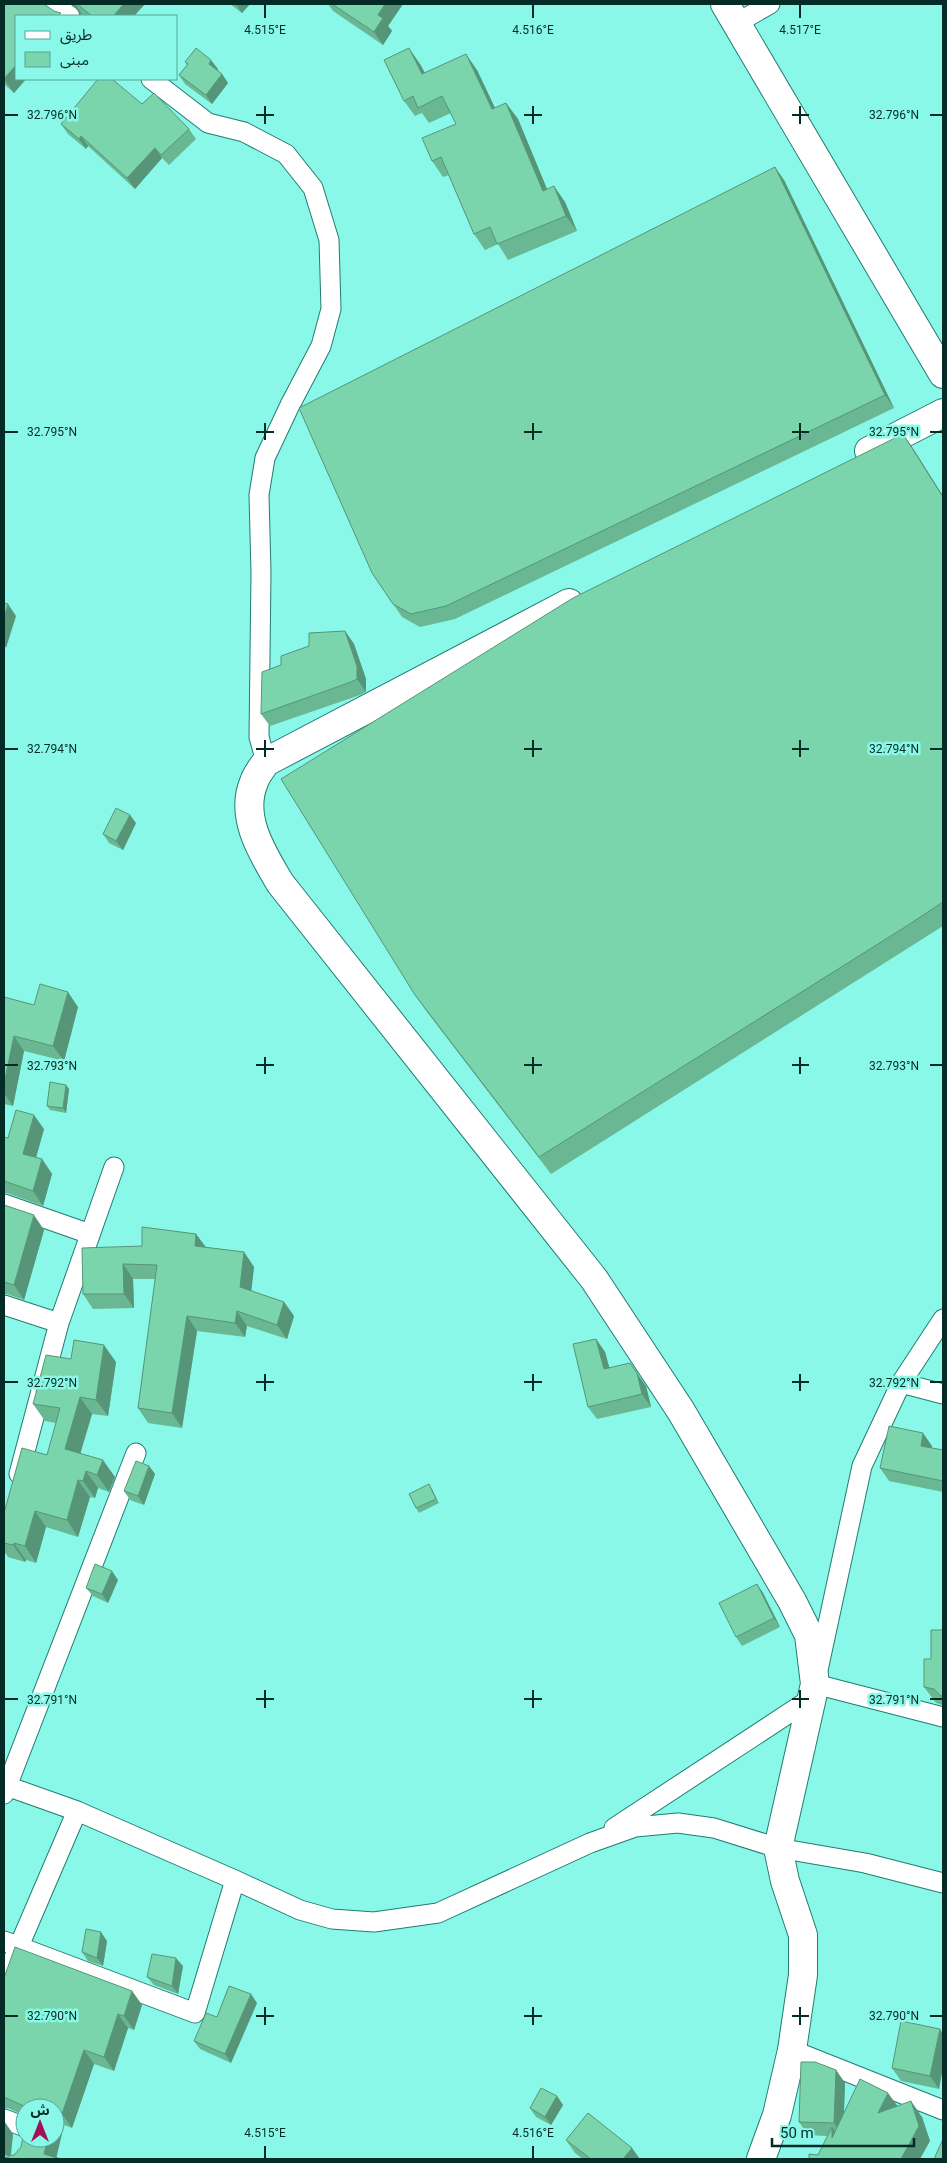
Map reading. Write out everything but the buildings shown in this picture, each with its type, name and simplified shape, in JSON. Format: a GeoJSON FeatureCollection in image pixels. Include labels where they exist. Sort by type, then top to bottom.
{"type":"FeatureCollection","features":[{"type":"Feature","properties":{"kind":"street"},"geometry":{"type":"LineString","coordinates":[[54,4],[69,15]]}},
{"type":"Feature","properties":{"kind":"street"},"geometry":{"type":"LineString","coordinates":[[770,4],[731,14],[943,374]]}},
{"type":"Feature","properties":{"kind":"street"},"geometry":{"type":"LineString","coordinates":[[152,80],[208,123],[244,132],[286,154],[313,188],[330,240],[330,309],[321,346],[265,458],[259,495],[261,573],[258,737],[266,762]]}},
{"type":"Feature","properties":{"kind":"street"},"geometry":{"type":"LineString","coordinates":[[846,462],[943,413]]}},
{"type":"Feature","properties":{"kind":"street"},"geometry":{"type":"LineString","coordinates":[[590,593],[266,762],[253,782],[249,802],[252,826],[260,848],[280,883],[594,1279],[681,1411],[792,1601],[809,1635],[813,1691]]}},
{"type":"Feature","properties":{"kind":"street"},"geometry":{"type":"LineString","coordinates":[[14,1495],[59,1323],[114,1167]]}},
{"type":"Feature","properties":{"kind":"street"},"geometry":{"type":"LineString","coordinates":[[4,1204],[90,1234]]}},
{"type":"Feature","properties":{"kind":"street"},"geometry":{"type":"LineString","coordinates":[[4,1305],[59,1323]]}},
{"type":"Feature","properties":{"kind":"street"},"geometry":{"type":"LineString","coordinates":[[761,2159],[777,2115],[792,2050],[803,1975],[803,1935],[785,1881],[778,1848],[862,1466],[901,1383],[943,1319]]}},
{"type":"Feature","properties":{"kind":"street"},"geometry":{"type":"LineString","coordinates":[[901,1383],[943,1394]]}},
{"type":"Feature","properties":{"kind":"street"},"geometry":{"type":"LineString","coordinates":[[136,1453],[5,1788],[76,1811],[300,1910],[332,1919],[374,1922],[438,1913],[590,1843],[635,1827],[678,1823],[714,1828],[778,1848],[865,1863],[943,1883]]}},
{"type":"Feature","properties":{"kind":"street"},"geometry":{"type":"LineString","coordinates":[[590,1843],[813,1691],[943,1717]]}},
{"type":"Feature","properties":{"kind":"street"},"geometry":{"type":"LineString","coordinates":[[4,1981],[10,1944],[76,1811]]}},
{"type":"Feature","properties":{"kind":"street"},"geometry":{"type":"LineString","coordinates":[[10,1944],[195,2013],[235,1880]]}},
{"type":"Feature","properties":{"kind":"street"},"geometry":{"type":"LineString","coordinates":[[792,2050],[943,2110]]}},
{"type":"Feature","properties":{"kind":"street"},"geometry":{"type":"LineString","coordinates":[[4,2119],[15,2127]]}}]}
